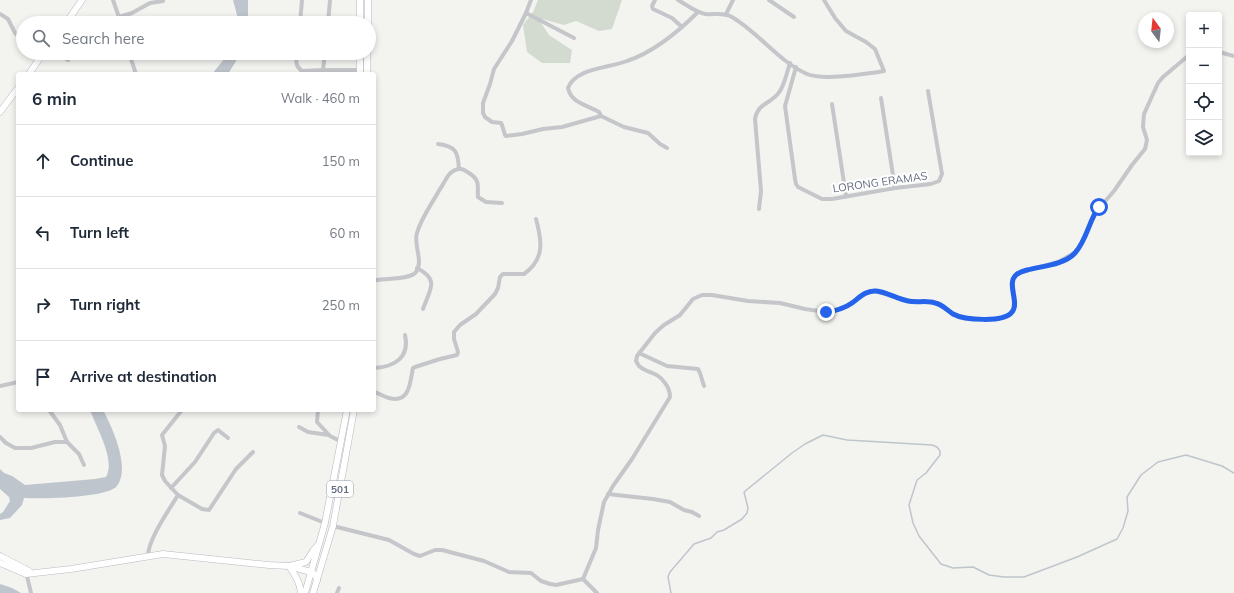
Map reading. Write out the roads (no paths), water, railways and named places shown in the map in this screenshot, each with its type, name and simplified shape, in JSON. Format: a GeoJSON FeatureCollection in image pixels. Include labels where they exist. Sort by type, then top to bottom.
{"type":"FeatureCollection","features":[{"type":"Feature","properties":{"kind":"main road"},"geometry":{"type":"LineString","coordinates":[[71,16],[82,0]]}},
{"type":"Feature","properties":{"kind":"main road"},"geometry":{"type":"LineString","coordinates":[[360,0],[360,16]]}},
{"type":"Feature","properties":{"kind":"main road"},"geometry":{"type":"LineString","coordinates":[[368,0],[368,16]]}},
{"type":"Feature","properties":{"kind":"main road"},"geometry":{"type":"LineString","coordinates":[[30,72],[38,60]]}},
{"type":"Feature","properties":{"kind":"main road"},"geometry":{"type":"LineString","coordinates":[[360,60],[360,72]]}},
{"type":"Feature","properties":{"kind":"main road"},"geometry":{"type":"LineString","coordinates":[[367,72],[368,60]]}},
{"type":"Feature","properties":{"kind":"main road"},"geometry":{"type":"LineString","coordinates":[[0,112],[16,91]]}},
{"type":"Feature","properties":{"kind":"main road","name":"501"},"geometry":{"type":"LineString","coordinates":[[305,593],[325,523],[347,412]]}},
{"type":"Feature","properties":{"kind":"main road","name":"501"},"geometry":{"type":"LineString","coordinates":[[313,593],[333,526],[354,412]]}},
{"type":"Feature","properties":{"kind":"main road"},"geometry":{"type":"LineString","coordinates":[[289,566],[306,562],[313,550],[319,544]]}},
{"type":"Feature","properties":{"kind":"main road"},"geometry":{"type":"LineString","coordinates":[[0,563],[28,572],[89,566],[148,555],[163,554],[289,566],[311,572],[315,575],[317,580]]}},
{"type":"Feature","properties":{"kind":"main road"},"geometry":{"type":"LineString","coordinates":[[0,556],[28,572]]}},
{"type":"Feature","properties":{"kind":"main road"},"geometry":{"type":"LineString","coordinates":[[289,566],[296,577],[301,593]]}},
{"type":"Feature","properties":{"kind":"street"},"geometry":{"type":"LineString","coordinates":[[113,0],[118,16]]}},
{"type":"Feature","properties":{"kind":"street"},"geometry":{"type":"LineString","coordinates":[[301,16],[302,0]]}},
{"type":"Feature","properties":{"kind":"street"},"geometry":{"type":"LineString","coordinates":[[329,16],[330,0]]}},
{"type":"Feature","properties":{"kind":"street"},"geometry":{"type":"LineString","coordinates":[[531,0],[507,50],[493,72],[482,107],[484,117],[492,122],[501,124],[505,135],[510,136],[543,129],[562,127],[600,116],[624,127],[648,133],[667,148]]}},
{"type":"Feature","properties":{"kind":"street"},"geometry":{"type":"LineString","coordinates":[[655,0],[652,6],[653,9],[672,18],[682,27]]}},
{"type":"Feature","properties":{"kind":"street"},"geometry":{"type":"LineString","coordinates":[[678,0],[698,12],[705,14],[726,14],[750,29],[790,63],[808,75],[856,75],[884,71],[875,48],[846,31],[835,18],[824,0]]}},
{"type":"Feature","properties":{"kind":"street"},"geometry":{"type":"LineString","coordinates":[[726,14],[733,0]]}},
{"type":"Feature","properties":{"kind":"street"},"geometry":{"type":"LineString","coordinates":[[769,0],[794,17]]}},
{"type":"Feature","properties":{"kind":"street"},"geometry":{"type":"LineString","coordinates":[[124,16],[150,3],[163,1]]}},
{"type":"Feature","properties":{"kind":"street"},"geometry":{"type":"LineString","coordinates":[[600,116],[601,114],[599,112],[580,104],[572,98],[568,88],[573,79],[592,71],[634,59],[653,48],[682,27],[698,12]]}},
{"type":"Feature","properties":{"kind":"street"},"geometry":{"type":"LineString","coordinates":[[526,13],[574,38]]}},
{"type":"Feature","properties":{"kind":"street"},"geometry":{"type":"LineString","coordinates":[[0,14],[8,19],[16,34]]}},
{"type":"Feature","properties":{"kind":"street"},"geometry":{"type":"LineString","coordinates":[[1222,53],[1234,56]]}},
{"type":"Feature","properties":{"kind":"street"},"geometry":{"type":"LineString","coordinates":[[584,579],[596,548],[603,508],[608,494],[632,459],[670,397],[669,388],[660,376],[639,366],[636,359],[655,333],[664,325],[680,315],[693,299],[708,294],[748,301],[780,303],[826,312],[848,306],[864,294],[875,291],[909,301],[937,303],[954,314],[960,316],[978,319],[996,319],[1006,317],[1014,308],[1013,279],[1015,275],[1058,262],[1076,252],[1094,214],[1114,191],[1145,149],[1147,140],[1143,127],[1144,114],[1158,83],[1186,58]]}},
{"type":"Feature","properties":{"kind":"street"},"geometry":{"type":"LineString","coordinates":[[131,60],[135,72]]}},
{"type":"Feature","properties":{"kind":"street"},"geometry":{"type":"LineString","coordinates":[[296,60],[296,65],[302,71],[323,70],[360,72]]}},
{"type":"Feature","properties":{"kind":"street"},"geometry":{"type":"LineString","coordinates":[[323,70],[324,60]]}},
{"type":"Feature","properties":{"kind":"street"},"geometry":{"type":"LineString","coordinates":[[759,209],[761,191],[755,119],[756,113],[762,105],[774,98],[780,91],[790,63]]}},
{"type":"Feature","properties":{"kind":"street","name":"LORONG ERAMAS"},"geometry":{"type":"LineString","coordinates":[[796,67],[786,98],[785,111],[796,184],[805,191],[822,199],[895,188],[934,184],[939,181],[942,176],[928,90]]}},
{"type":"Feature","properties":{"kind":"street"},"geometry":{"type":"LineString","coordinates":[[881,98],[895,188]]}},
{"type":"Feature","properties":{"kind":"street"},"geometry":{"type":"LineString","coordinates":[[832,104],[846,196]]}},
{"type":"Feature","properties":{"kind":"street"},"geometry":{"type":"LineString","coordinates":[[438,144],[449,147],[455,151],[459,157],[459,169]]}},
{"type":"Feature","properties":{"kind":"street"},"geometry":{"type":"LineString","coordinates":[[376,280],[410,276],[416,272],[419,261],[416,242],[418,229],[447,177],[453,171],[459,169],[470,173],[478,181],[478,195],[480,199],[486,202],[502,203]]}},
{"type":"Feature","properties":{"kind":"street"},"geometry":{"type":"LineString","coordinates":[[376,393],[391,399],[402,397],[406,395],[408,391],[413,368],[440,359],[457,356],[458,352],[454,340],[454,332],[460,325],[476,314],[495,294],[500,277],[503,274],[524,274],[535,263],[540,254],[541,243],[536,219]]}},
{"type":"Feature","properties":{"kind":"street"},"geometry":{"type":"LineString","coordinates":[[417,268],[427,273],[431,280],[432,286],[423,309]]}},
{"type":"Feature","properties":{"kind":"street"},"geometry":{"type":"LineString","coordinates":[[376,368],[392,365],[402,356],[406,346],[405,334]]}},
{"type":"Feature","properties":{"kind":"street"},"geometry":{"type":"LineString","coordinates":[[639,353],[667,366],[698,370],[704,386]]}},
{"type":"Feature","properties":{"kind":"street"},"geometry":{"type":"LineString","coordinates":[[0,386],[16,382]]}},
{"type":"Feature","properties":{"kind":"street"},"geometry":{"type":"LineString","coordinates":[[50,412],[60,425],[67,442],[79,454],[84,464]]}},
{"type":"Feature","properties":{"kind":"street"},"geometry":{"type":"LineString","coordinates":[[180,412],[162,435],[165,446],[162,475],[165,481],[178,495],[202,509],[209,510],[236,469],[253,452]]}},
{"type":"Feature","properties":{"kind":"street"},"geometry":{"type":"LineString","coordinates":[[318,412],[316,422],[330,436]]}},
{"type":"Feature","properties":{"kind":"street"},"geometry":{"type":"LineString","coordinates":[[299,427],[308,432],[330,436],[342,442]]}},
{"type":"Feature","properties":{"kind":"street"},"geometry":{"type":"LineString","coordinates":[[171,488],[195,462],[218,430],[228,438]]}},
{"type":"Feature","properties":{"kind":"street"},"geometry":{"type":"LineString","coordinates":[[0,437],[6,443],[16,448],[31,448],[55,442],[67,442]]}},
{"type":"Feature","properties":{"kind":"street"},"geometry":{"type":"LineString","coordinates":[[608,494],[670,502],[699,516]]}},
{"type":"Feature","properties":{"kind":"street"},"geometry":{"type":"LineString","coordinates":[[148,555],[149,547],[178,495]]}},
{"type":"Feature","properties":{"kind":"street"},"geometry":{"type":"LineString","coordinates":[[300,513],[325,523]]}},
{"type":"Feature","properties":{"kind":"street"},"geometry":{"type":"LineString","coordinates":[[333,526],[388,540],[420,556],[435,550],[442,550],[484,561],[509,572],[531,573],[541,581],[550,584],[556,585],[584,579]]}},
{"type":"Feature","properties":{"kind":"street"},"geometry":{"type":"LineString","coordinates":[[28,572],[31,593]]}},
{"type":"Feature","properties":{"kind":"street"},"geometry":{"type":"LineString","coordinates":[[584,579],[597,593]]}},
{"type":"Feature","properties":{"kind":"street"},"geometry":{"type":"LineString","coordinates":[[337,593],[339,588]]}},
{"type":"Feature","properties":{"kind":"waterway"},"geometry":{"type":"LineString","coordinates":[[671,593],[668,577],[670,572],[694,544],[711,538],[717,532],[724,530],[742,519],[747,513],[748,508],[744,492],[792,453],[805,444],[823,435],[847,440],[932,445],[937,447],[940,451],[940,455],[926,473],[917,480],[909,505],[913,523],[919,536],[941,564],[953,568],[973,567],[989,575],[1004,577],[1024,577],[1077,557],[1117,539],[1123,528],[1128,511],[1127,497],[1141,475],[1158,462],[1186,455],[1222,466],[1234,473]]}}]}
